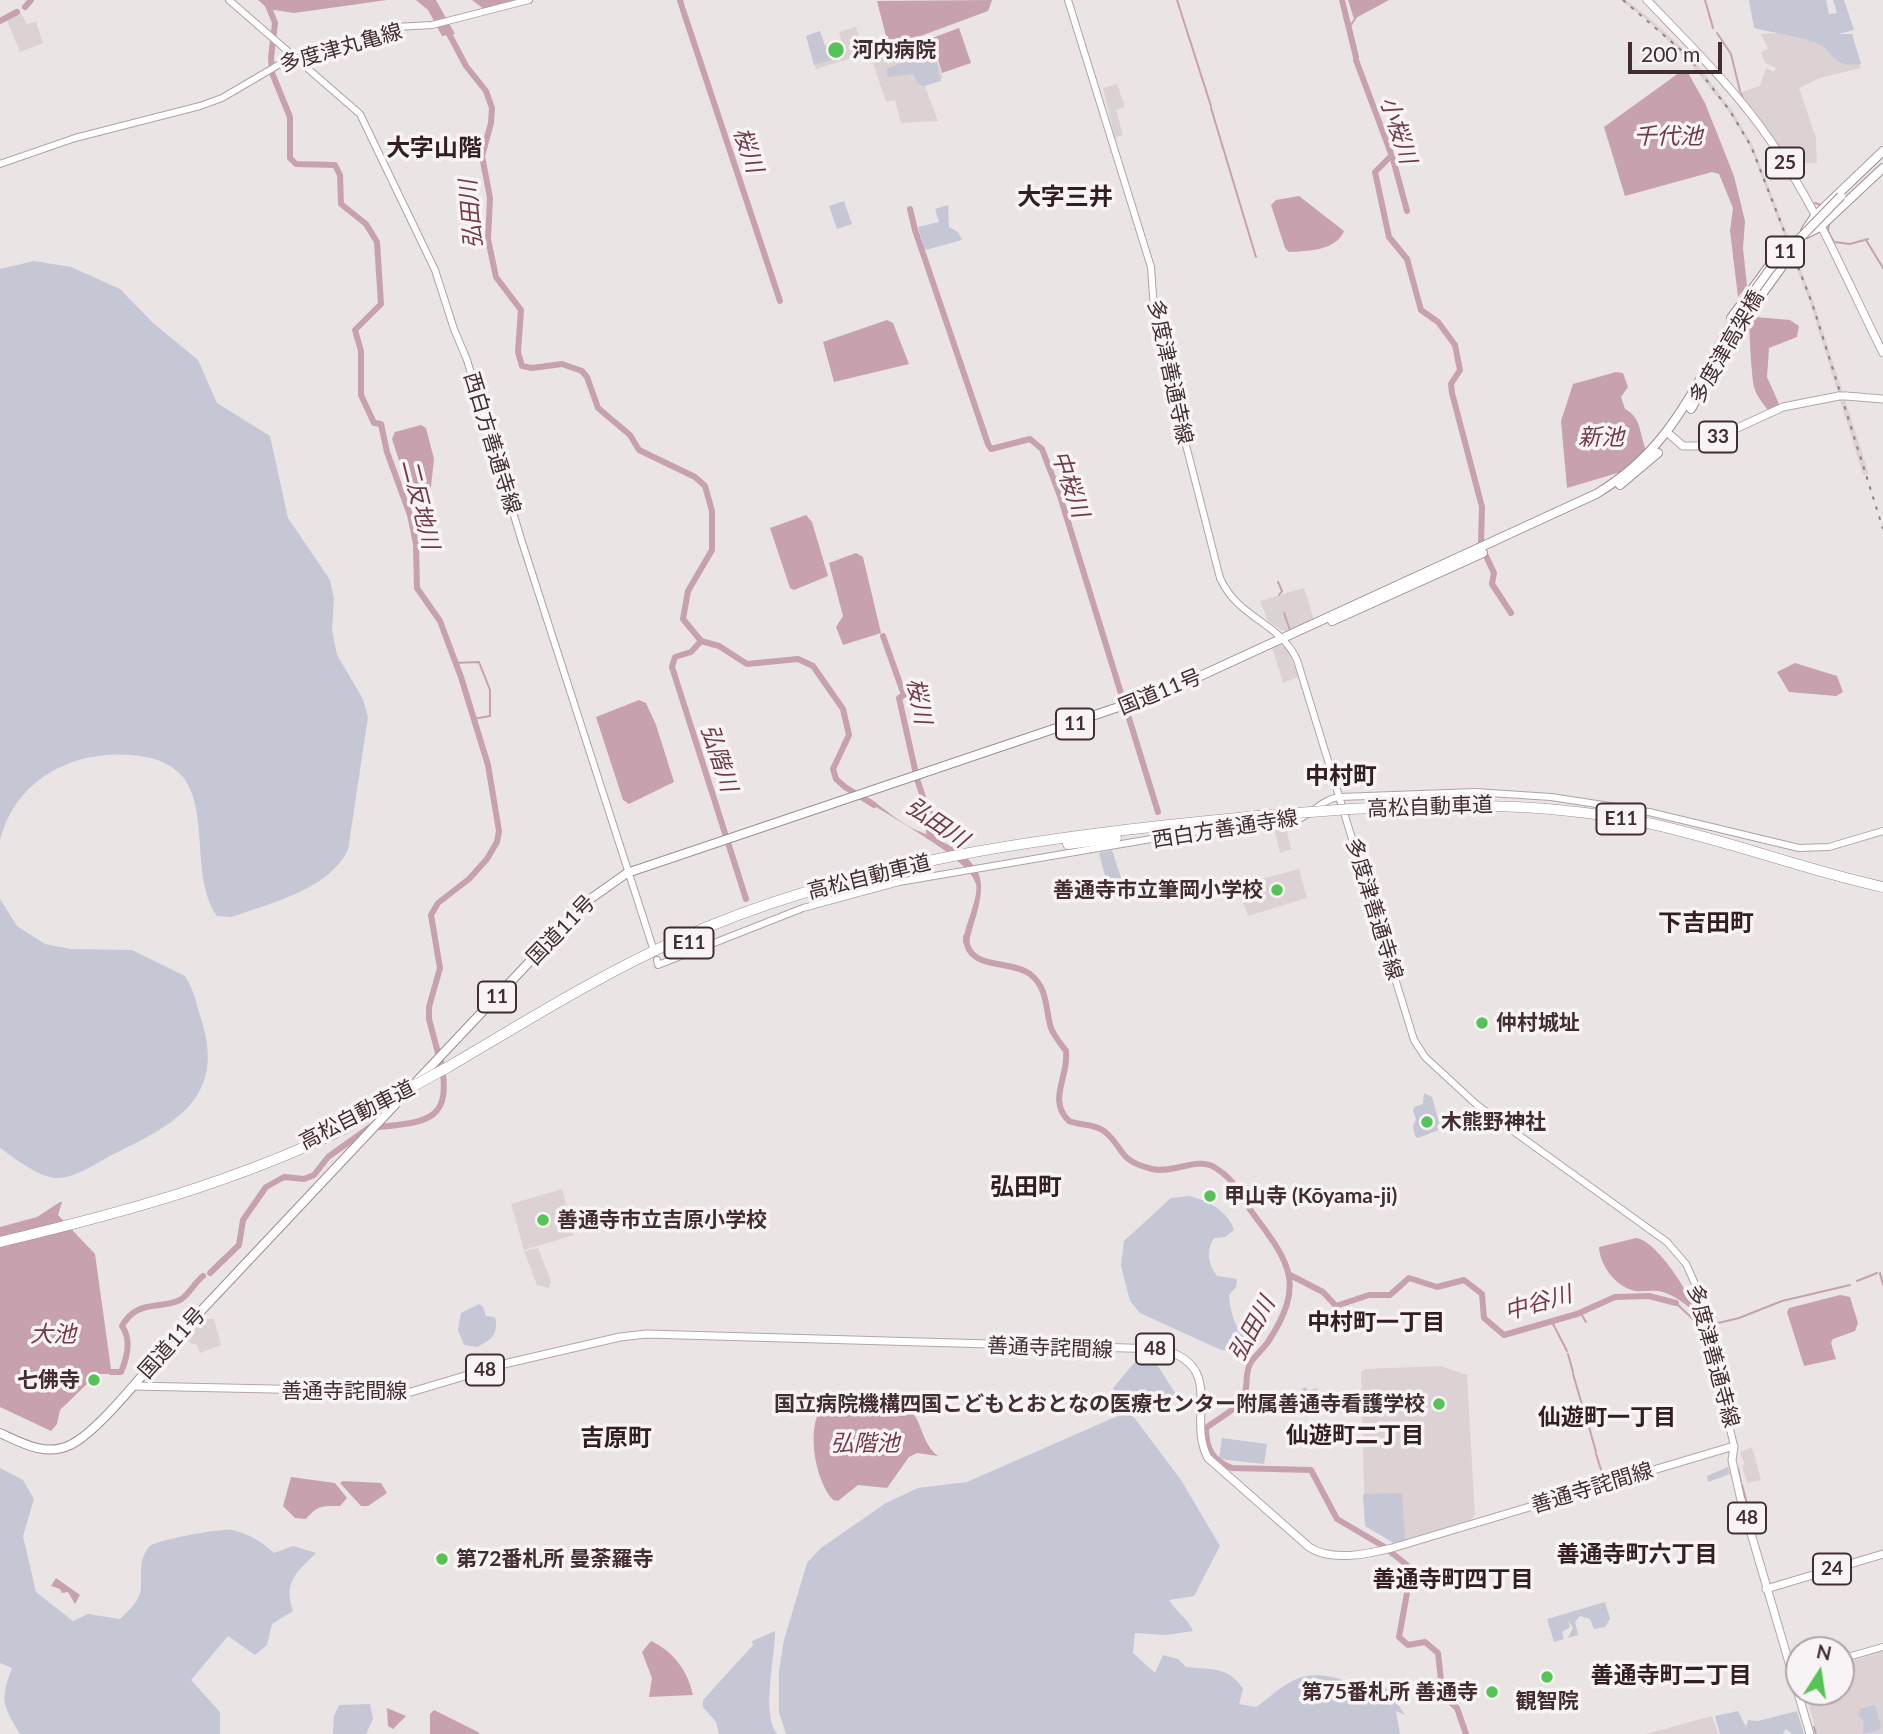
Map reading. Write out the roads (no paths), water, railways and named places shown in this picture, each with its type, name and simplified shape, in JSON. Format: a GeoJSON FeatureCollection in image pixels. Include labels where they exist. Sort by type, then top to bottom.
{"type":"FeatureCollection","features":[{"type":"Feature","properties":{"kind":"highway"},"geometry":{"type":"LineString","coordinates":[[1883,150],[1815,216],[1806,227],[1805,234],[1820,227],[1883,168]]}},
{"type":"Feature","properties":{"kind":"highway","name":"11"},"geometry":{"type":"LineString","coordinates":[[1843,198],[1883,156]]}},
{"type":"Feature","properties":{"kind":"highway","name":"11"},"geometry":{"type":"LineString","coordinates":[[1843,198],[1883,162]]}},
{"type":"Feature","properties":{"kind":"highway","name":"多度津高架橋"},"geometry":{"type":"LineString","coordinates":[[1670,435],[1739,316],[1770,269],[1843,198]]}},
{"type":"Feature","properties":{"kind":"highway"},"geometry":{"type":"LineString","coordinates":[[1684,415],[1738,305],[1772,262],[1785,256]]}},
{"type":"Feature","properties":{"kind":"highway","name":"国道11号"},"geometry":{"type":"LineString","coordinates":[[0,1433],[36,1448],[64,1448],[87,1433],[586,902],[627,873],[1154,696],[1596,494],[1639,463],[1670,435]]}},
{"type":"Feature","properties":{"kind":"highway","name":"高松自動車道"},"geometry":{"type":"LineString","coordinates":[[0,1242],[228,1173],[345,1126],[449,1070],[615,970],[677,940],[817,888],[947,861],[969,863],[1091,834],[1258,818],[1485,804],[1591,813],[1654,825],[1883,887]]}},
{"type":"Feature","properties":{"kind":"highway","name":"高松自動車道"},"geometry":{"type":"LineString","coordinates":[[1350,811],[1484,808],[1620,824],[1883,892]]}},
{"type":"Feature","properties":{"kind":"highway","name":"高松自動車道"},"geometry":{"type":"LineString","coordinates":[[0,1237],[75,1221]]}},
{"type":"Feature","properties":{"kind":"main road","name":"西白方善通寺線"},"geometry":{"type":"LineString","coordinates":[[229,0],[360,114],[435,270],[454,330],[467,360],[627,873],[653,948]]}},
{"type":"Feature","properties":{"kind":"main road","name":"多度津丸亀線"},"geometry":{"type":"LineString","coordinates":[[0,164],[75,138],[200,107],[222,98],[280,64],[395,27],[432,25],[529,0]]}},
{"type":"Feature","properties":{"kind":"main road","name":"多度津善通寺線"},"geometry":{"type":"LineString","coordinates":[[1068,0],[1150,267],[1155,324],[1220,578],[1240,608],[1283,638],[1297,660],[1410,1031],[1419,1049],[1477,1105],[1667,1242],[1680,1256],[1691,1273],[1699,1297],[1734,1446]]}},
{"type":"Feature","properties":{"kind":"main road","name":"25"},"geometry":{"type":"LineString","coordinates":[[1647,0],[1746,107],[1786,164],[1883,353]]}},
{"type":"Feature","properties":{"kind":"main road","name":"33"},"geometry":{"type":"LineString","coordinates":[[1670,435],[1688,447],[1698,446],[1783,407],[1843,396],[1881,398]]}},
{"type":"Feature","properties":{"kind":"main road","name":"西白方善通寺線"},"geometry":{"type":"LineString","coordinates":[[657,960],[658,965],[755,924],[821,902],[969,863],[1293,821],[1302,818],[1325,800],[1340,797],[1425,793],[1542,796],[1649,812],[1799,848],[1829,847],[1883,831]]}},
{"type":"Feature","properties":{"kind":"main road","name":"善通寺詫間線"},"geometry":{"type":"LineString","coordinates":[[133,1386],[411,1392],[508,1363],[648,1334],[1161,1349],[1183,1358],[1199,1378],[1203,1398],[1202,1444],[1216,1466],[1317,1553],[1325,1555],[1387,1549],[1734,1446]]}},
{"type":"Feature","properties":{"kind":"main road","name":"48"},"geometry":{"type":"LineString","coordinates":[[1734,1446],[1735,1472],[1766,1589]]}},
{"type":"Feature","properties":{"kind":"main road","name":"24"},"geometry":{"type":"LineString","coordinates":[[1766,1589],[1883,1554]]}},
{"type":"Feature","properties":{"kind":"main road"},"geometry":{"type":"LineString","coordinates":[[1766,1589],[1785,1643]]}},
{"type":"Feature","properties":{"kind":"main road"},"geometry":{"type":"LineString","coordinates":[[1855,1655],[1883,1647]]}},
{"type":"Feature","properties":{"kind":"main road"},"geometry":{"type":"LineString","coordinates":[[1803,1706],[1810,1734]]}},
{"type":"Feature","properties":{"kind":"water"},"geometry":{"type":"Polygon","coordinates":[[[258,0],[387,0],[294,13],[268,9],[258,0]]]}},
{"type":"Feature","properties":{"kind":"water"},"geometry":{"type":"Polygon","coordinates":[[[416,0],[436,0],[455,34],[442,36],[428,10],[416,0]]]}},
{"type":"Feature","properties":{"kind":"water"},"geometry":{"type":"Polygon","coordinates":[[[472,0],[520,0],[485,10],[472,0]]]}},
{"type":"Feature","properties":{"kind":"water"},"geometry":{"type":"Polygon","coordinates":[[[992,0],[988,11],[918,37],[887,40],[877,1],[992,0]]]}},
{"type":"Feature","properties":{"kind":"water"},"geometry":{"type":"Polygon","coordinates":[[[1348,0],[1389,0],[1354,19],[1348,0]]]}},
{"type":"Feature","properties":{"kind":"water"},"geometry":{"type":"Polygon","coordinates":[[[959,28],[971,63],[942,73],[932,38],[959,28]]]}},
{"type":"Feature","properties":{"kind":"water","name":"千代池"},"geometry":{"type":"Polygon","coordinates":[[[1683,70],[1687,71],[1705,103],[1734,176],[1745,221],[1743,248],[1747,286],[1738,297],[1730,231],[1733,208],[1719,174],[1712,172],[1625,196],[1604,127],[1683,70]]]}},
{"type":"Feature","properties":{"kind":"water"},"geometry":{"type":"Polygon","coordinates":[[[1299,196],[1344,231],[1335,243],[1304,251],[1289,252],[1285,248],[1271,205],[1276,200],[1299,196]]]}},
{"type":"Feature","properties":{"kind":"water"},"geometry":{"type":"Polygon","coordinates":[[[1756,317],[1790,320],[1799,326],[1797,337],[1769,348],[1767,377],[1780,406],[1768,410],[1756,393],[1753,382],[1750,319],[1756,317]]]}},
{"type":"Feature","properties":{"kind":"water"},"geometry":{"type":"Polygon","coordinates":[[[887,320],[893,323],[909,364],[834,382],[823,342],[887,320]]]}},
{"type":"Feature","properties":{"kind":"water","name":"新池"},"geometry":{"type":"Polygon","coordinates":[[[1616,372],[1623,373],[1628,387],[1621,397],[1625,409],[1637,421],[1646,450],[1621,472],[1567,488],[1561,421],[1573,384],[1616,372]]]}},
{"type":"Feature","properties":{"kind":"water"},"geometry":{"type":"Polygon","coordinates":[[[421,425],[426,428],[434,459],[429,505],[419,510],[414,506],[392,439],[395,432],[421,425]]]}},
{"type":"Feature","properties":{"kind":"water"},"geometry":{"type":"Polygon","coordinates":[[[806,515],[812,522],[828,576],[794,590],[790,588],[770,528],[806,515]]]}},
{"type":"Feature","properties":{"kind":"water"},"geometry":{"type":"Polygon","coordinates":[[[856,553],[863,557],[881,633],[843,645],[836,627],[843,616],[829,563],[856,553]]]}},
{"type":"Feature","properties":{"kind":"water"},"geometry":{"type":"Polygon","coordinates":[[[1795,663],[1837,676],[1843,692],[1836,696],[1789,692],[1777,672],[1795,663]]]}},
{"type":"Feature","properties":{"kind":"water"},"geometry":{"type":"Polygon","coordinates":[[[639,700],[646,703],[656,725],[674,782],[629,804],[623,800],[596,717],[639,700]]]}},
{"type":"Feature","properties":{"kind":"water"},"geometry":{"type":"Polygon","coordinates":[[[869,798],[905,824],[957,850],[974,866],[979,875],[981,892],[969,943],[963,943],[976,890],[976,884],[970,874],[945,851],[867,801],[869,798]]]}},
{"type":"Feature","properties":{"kind":"water","name":"大池"},"geometry":{"type":"Polygon","coordinates":[[[60,1202],[58,1215],[95,1254],[111,1374],[90,1374],[87,1384],[60,1410],[57,1424],[51,1431],[0,1407],[0,1227],[37,1217],[60,1202]]]}},
{"type":"Feature","properties":{"kind":"water"},"geometry":{"type":"Polygon","coordinates":[[[1636,1238],[1644,1241],[1664,1259],[1682,1284],[1698,1318],[1673,1296],[1659,1291],[1628,1289],[1610,1275],[1602,1261],[1599,1247],[1636,1238]]]}},
{"type":"Feature","properties":{"kind":"water"},"geometry":{"type":"Polygon","coordinates":[[[1840,1295],[1850,1297],[1858,1323],[1855,1331],[1833,1339],[1831,1343],[1836,1359],[1804,1366],[1787,1312],[1789,1308],[1840,1295]]]}},
{"type":"Feature","properties":{"kind":"water","name":"弘階池"},"geometry":{"type":"Polygon","coordinates":[[[881,1401],[896,1403],[914,1414],[930,1448],[938,1456],[917,1453],[909,1457],[887,1488],[858,1485],[838,1501],[833,1500],[822,1482],[815,1458],[814,1434],[818,1414],[825,1410],[881,1401]]]}},
{"type":"Feature","properties":{"kind":"water"},"geometry":{"type":"Polygon","coordinates":[[[291,1477],[335,1483],[347,1498],[340,1506],[321,1507],[306,1519],[295,1518],[283,1506],[291,1477]]]}},
{"type":"Feature","properties":{"kind":"water"},"geometry":{"type":"Polygon","coordinates":[[[340,1483],[381,1483],[387,1493],[368,1506],[361,1506],[340,1483]]]}},
{"type":"Feature","properties":{"kind":"water"},"geometry":{"type":"Polygon","coordinates":[[[56,1578],[80,1595],[75,1604],[68,1592],[62,1593],[60,1589],[51,1586],[56,1578]]]}},
{"type":"Feature","properties":{"kind":"water"},"geometry":{"type":"Polygon","coordinates":[[[651,1641],[673,1656],[687,1678],[693,1695],[649,1697],[652,1678],[642,1652],[651,1641]]]}},
{"type":"Feature","properties":{"kind":"water"},"geometry":{"type":"Polygon","coordinates":[[[387,1708],[406,1716],[393,1729],[388,1726],[387,1708]]]}},
{"type":"Feature","properties":{"kind":"water"},"geometry":{"type":"Polygon","coordinates":[[[434,1710],[480,1734],[430,1734],[430,1714],[434,1710]]]}},
{"type":"Feature","properties":{"kind":"waterway"},"geometry":{"type":"LineString","coordinates":[[25,7],[31,0]]}},
{"type":"Feature","properties":{"kind":"waterway","name":"二反地川"},"geometry":{"type":"LineString","coordinates":[[266,0],[275,23],[272,73],[290,117],[290,158],[296,164],[335,165],[340,175],[341,204],[366,224],[377,242],[381,304],[355,330],[361,351],[361,395],[374,423],[381,424],[387,452],[410,515],[416,544],[417,588],[440,621],[461,677],[488,765],[499,831],[497,842],[487,859],[469,879],[438,903],[431,915],[440,968],[429,1007],[429,1019],[438,1053]]}},
{"type":"Feature","properties":{"kind":"waterway","name":"桜川"},"geometry":{"type":"LineString","coordinates":[[680,0],[682,7]]}},
{"type":"Feature","properties":{"kind":"waterway"},"geometry":{"type":"LineString","coordinates":[[1177,0],[1211,106]]}},
{"type":"Feature","properties":{"kind":"waterway","name":"小桜川"},"geometry":{"type":"LineString","coordinates":[[1342,0],[1356,57]]}},
{"type":"Feature","properties":{"kind":"waterway"},"geometry":{"type":"LineString","coordinates":[[1705,0],[1713,28]]}},
{"type":"Feature","properties":{"kind":"waterway","name":"桜川"},"geometry":{"type":"LineString","coordinates":[[683,10],[780,301]]}},
{"type":"Feature","properties":{"kind":"waterway"},"geometry":{"type":"LineString","coordinates":[[0,21],[17,12]]}},
{"type":"Feature","properties":{"kind":"waterway"},"geometry":{"type":"LineString","coordinates":[[1349,28],[1356,17]]}},
{"type":"Feature","properties":{"kind":"waterway","name":"弘田川"},"geometry":{"type":"LineString","coordinates":[[446,28],[466,66],[486,91],[492,108],[482,156],[490,198],[488,239],[496,277],[521,310],[518,352],[522,366],[532,368],[562,364],[582,371],[587,377],[598,408],[630,435],[639,450],[695,477],[705,486],[712,511],[712,550],[688,591],[683,619],[701,641],[719,646],[747,664],[798,659],[813,666],[843,709],[849,735],[833,769],[836,779],[874,805]]}},
{"type":"Feature","properties":{"kind":"waterway"},"geometry":{"type":"LineString","coordinates":[[1717,33],[1731,54],[1740,91]]}},
{"type":"Feature","properties":{"kind":"waterway","name":"小桜川"},"geometry":{"type":"LineString","coordinates":[[1356,60],[1393,159],[1407,211]]}},
{"type":"Feature","properties":{"kind":"waterway"},"geometry":{"type":"LineString","coordinates":[[1741,93],[1743,99]]}},
{"type":"Feature","properties":{"kind":"waterway"},"geometry":{"type":"LineString","coordinates":[[1211,108],[1256,257]]}},
{"type":"Feature","properties":{"kind":"waterway"},"geometry":{"type":"LineString","coordinates":[[1390,157],[1375,172],[1389,237],[1407,259],[1421,310],[1438,322],[1455,345],[1460,370],[1451,384],[1452,393],[1482,507],[1481,542]]}},
{"type":"Feature","properties":{"kind":"waterway"},"geometry":{"type":"LineString","coordinates":[[1815,203],[1821,205]]}},
{"type":"Feature","properties":{"kind":"waterway","name":"中桜川"},"geometry":{"type":"LineString","coordinates":[[910,209],[988,444],[991,449],[1030,439],[1042,449],[1060,496],[1124,703]]}},
{"type":"Feature","properties":{"kind":"waterway"},"geometry":{"type":"LineString","coordinates":[[1829,224],[1828,231],[1834,242],[1850,244],[1868,239]]}},
{"type":"Feature","properties":{"kind":"waterway"},"geometry":{"type":"LineString","coordinates":[[1866,240],[1883,268]]}},
{"type":"Feature","properties":{"kind":"waterway"},"geometry":{"type":"LineString","coordinates":[[1486,556],[1494,573],[1492,584],[1511,613]]}},
{"type":"Feature","properties":{"kind":"waterway"},"geometry":{"type":"LineString","coordinates":[[1278,582],[1282,591],[1279,595]]}},
{"type":"Feature","properties":{"kind":"waterway"},"geometry":{"type":"LineString","coordinates":[[1284,613],[1290,630]]}},
{"type":"Feature","properties":{"kind":"waterway","name":"桜川"},"geometry":{"type":"LineString","coordinates":[[883,636],[904,695],[899,698],[916,774]]}},
{"type":"Feature","properties":{"kind":"waterway","name":"弘階川"},"geometry":{"type":"LineString","coordinates":[[701,641],[691,652],[675,657],[672,667],[746,899]]}},
{"type":"Feature","properties":{"kind":"waterway"},"geometry":{"type":"LineString","coordinates":[[455,663],[479,662],[490,690],[490,716],[473,719]]}},
{"type":"Feature","properties":{"kind":"waterway","name":"中桜川"},"geometry":{"type":"LineString","coordinates":[[1128,715],[1158,812]]}},
{"type":"Feature","properties":{"kind":"waterway","name":"桜川"},"geometry":{"type":"LineString","coordinates":[[917,779],[923,797]]}},
{"type":"Feature","properties":{"kind":"waterway","name":"桜川"},"geometry":{"type":"LineString","coordinates":[[928,810],[931,814],[929,832],[933,838]]}},
{"type":"Feature","properties":{"kind":"waterway","name":"弘田川"},"geometry":{"type":"LineString","coordinates":[[966,937],[968,948],[973,955],[990,963],[1021,969],[1030,974],[1040,986],[1051,1028],[1066,1051],[1059,1096],[1063,1113],[1069,1121],[1104,1131],[1127,1158],[1141,1166],[1160,1170],[1200,1164],[1214,1167],[1233,1183],[1277,1248],[1289,1276],[1287,1305],[1268,1342],[1249,1365],[1244,1395],[1230,1411],[1206,1428],[1209,1448],[1215,1458],[1232,1468],[1311,1470],[1337,1519],[1383,1546],[1407,1565],[1409,1582],[1399,1637],[1408,1645],[1425,1642],[1438,1653],[1441,1680],[1449,1701],[1457,1708],[1466,1734]]}},
{"type":"Feature","properties":{"kind":"waterway","name":"二反地川"},"geometry":{"type":"LineString","coordinates":[[379,1127],[412,1123],[434,1114],[443,1095],[441,1061]]}},
{"type":"Feature","properties":{"kind":"waterway","name":"二反地川"},"geometry":{"type":"LineString","coordinates":[[210,1273],[239,1245],[243,1220],[266,1187],[284,1177],[304,1179],[314,1175],[328,1157],[370,1127]]}},
{"type":"Feature","properties":{"kind":"waterway"},"geometry":{"type":"LineString","coordinates":[[1857,1281],[1877,1273]]}},
{"type":"Feature","properties":{"kind":"waterway"},"geometry":{"type":"LineString","coordinates":[[1880,1273],[1883,1285]]}},
{"type":"Feature","properties":{"kind":"waterway","name":"中谷川"},"geometry":{"type":"LineString","coordinates":[[1290,1275],[1323,1292],[1336,1306],[1369,1295],[1390,1295],[1409,1278],[1437,1287],[1464,1280],[1482,1294],[1484,1318],[1504,1335],[1577,1314],[1615,1297],[1649,1296],[1676,1303]]}},
{"type":"Feature","properties":{"kind":"waterway","name":"二反地川"},"geometry":{"type":"LineString","coordinates":[[111,1372],[121,1372],[125,1361],[128,1343],[122,1326],[128,1318],[141,1309],[180,1300],[203,1276]]}},
{"type":"Feature","properties":{"kind":"waterway"},"geometry":{"type":"LineString","coordinates":[[1710,1325],[1739,1318],[1782,1301],[1850,1285]]}},
{"type":"Feature","properties":{"kind":"waterway"},"geometry":{"type":"LineString","coordinates":[[1676,1303],[1699,1325],[1723,1413]]}},
{"type":"Feature","properties":{"kind":"waterway"},"geometry":{"type":"LineString","coordinates":[[1580,1312],[1586,1322]]}},
{"type":"Feature","properties":{"kind":"waterway"},"geometry":{"type":"LineString","coordinates":[[1551,1320],[1567,1351]]}},
{"type":"Feature","properties":{"kind":"waterway"},"geometry":{"type":"LineString","coordinates":[[1568,1354],[1573,1372]]}},
{"type":"Feature","properties":{"kind":"waterway"},"geometry":{"type":"LineString","coordinates":[[1573,1374],[1588,1425]]}},
{"type":"Feature","properties":{"kind":"waterway"},"geometry":{"type":"LineString","coordinates":[[1589,1427],[1596,1452]]}},
{"type":"Feature","properties":{"kind":"waterway"},"geometry":{"type":"LineString","coordinates":[[1596,1454],[1603,1476]]}},
{"type":"Feature","properties":{"kind":"waterway"},"geometry":{"type":"LineString","coordinates":[[1738,1468],[1741,1482]]}},
{"type":"Feature","properties":{"kind":"waterway"},"geometry":{"type":"LineString","coordinates":[[1742,1485],[1750,1514]]}},
{"type":"Feature","properties":{"kind":"waterway"},"geometry":{"type":"LineString","coordinates":[[1814,1727],[1816,1734]]}},
{"type":"Feature","properties":{"kind":"railway"},"geometry":{"type":"LineString","coordinates":[[1623,0],[1688,56],[1730,111],[1751,146],[1812,303],[1883,529]]}},
{"type":"Feature","properties":{"kind":"place","name":"河内病院"},"geometry":{"type":"Point","coordinates":[836,50]}},
{"type":"Feature","properties":{"kind":"place","name":"善通寺市立筆岡小学校"},"geometry":{"type":"Point","coordinates":[1277,890]}},
{"type":"Feature","properties":{"kind":"place","name":"仲村城址"},"geometry":{"type":"Point","coordinates":[1482,1023]}},
{"type":"Feature","properties":{"kind":"place","name":"木熊野神社"},"geometry":{"type":"Point","coordinates":[1427,1122]}},
{"type":"Feature","properties":{"kind":"place","name":"甲山寺 (Kōyama-ji)"},"geometry":{"type":"Point","coordinates":[1210,1196]}},
{"type":"Feature","properties":{"kind":"place","name":"善通寺市立吉原小学校"},"geometry":{"type":"Point","coordinates":[543,1220]}},
{"type":"Feature","properties":{"kind":"place","name":"七佛寺"},"geometry":{"type":"Point","coordinates":[94,1380]}},
{"type":"Feature","properties":{"kind":"place","name":"国立病院機構四国こどもとおとなの医療センター附属善通寺看護学校"},"geometry":{"type":"Point","coordinates":[1439,1404]}},
{"type":"Feature","properties":{"kind":"place","name":"第72番札所 曼荼羅寺"},"geometry":{"type":"Point","coordinates":[442,1559]}},
{"type":"Feature","properties":{"kind":"place","name":"観智院"},"geometry":{"type":"Point","coordinates":[1547,1677]}},
{"type":"Feature","properties":{"kind":"place","name":"第75番札所 善通寺"},"geometry":{"type":"Point","coordinates":[1492,1692]}},
{"type":"Feature","properties":{"kind":"district","name":"大字山階"},"geometry":{"type":"Point","coordinates":[434,148]}},
{"type":"Feature","properties":{"kind":"district","name":"大字三井"},"geometry":{"type":"Point","coordinates":[1065,197]}},
{"type":"Feature","properties":{"kind":"district","name":"中村町"},"geometry":{"type":"Point","coordinates":[1341,776]}},
{"type":"Feature","properties":{"kind":"district","name":"下吉田町"},"geometry":{"type":"Point","coordinates":[1706,923]}},
{"type":"Feature","properties":{"kind":"district","name":"弘田町"},"geometry":{"type":"Point","coordinates":[1026,1187]}},
{"type":"Feature","properties":{"kind":"district","name":"中村町一丁目"},"geometry":{"type":"Point","coordinates":[1376,1323]}},
{"type":"Feature","properties":{"kind":"district","name":"仙遊町一丁目"},"geometry":{"type":"Point","coordinates":[1607,1418]}},
{"type":"Feature","properties":{"kind":"district","name":"仙遊町二丁目"},"geometry":{"type":"Point","coordinates":[1355,1436]}},
{"type":"Feature","properties":{"kind":"district","name":"吉原町"},"geometry":{"type":"Point","coordinates":[616,1438]}},
{"type":"Feature","properties":{"kind":"district","name":"善通寺町六丁目"},"geometry":{"type":"Point","coordinates":[1637,1555]}},
{"type":"Feature","properties":{"kind":"district","name":"善通寺町四丁目"},"geometry":{"type":"Point","coordinates":[1453,1580]}},
{"type":"Feature","properties":{"kind":"district","name":"善通寺町二丁目"},"geometry":{"type":"Point","coordinates":[1671,1676]}}]}
